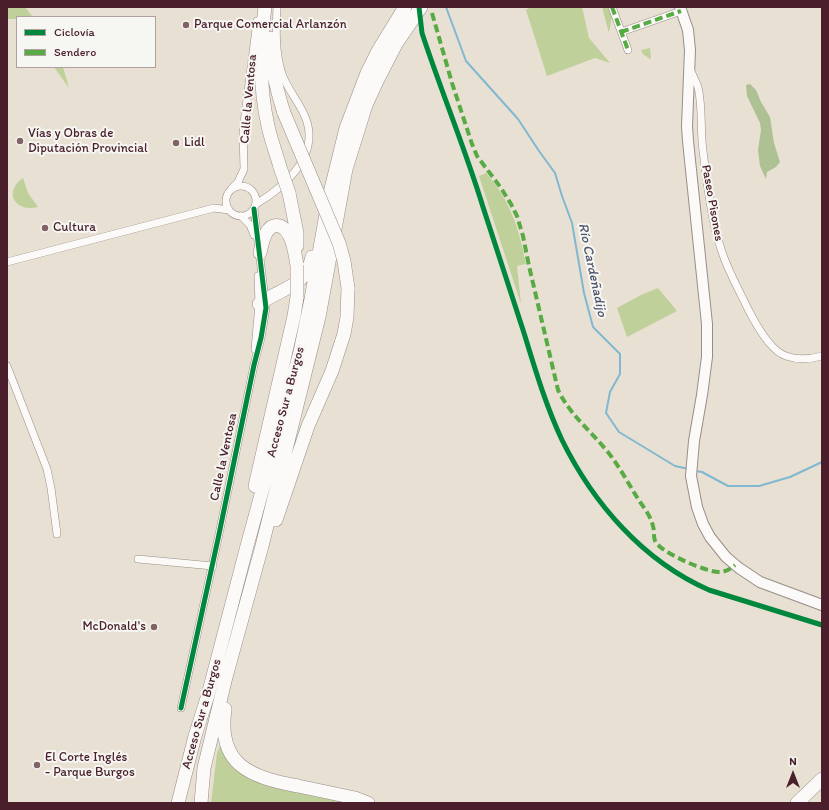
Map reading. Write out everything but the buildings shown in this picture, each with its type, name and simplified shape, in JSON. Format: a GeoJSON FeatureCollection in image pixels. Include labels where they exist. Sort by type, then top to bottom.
{"type":"FeatureCollection","features":[{"type":"Feature","properties":{"kind":"highway"},"geometry":{"type":"LineString","coordinates":[[172,803],[185,758],[194,736],[294,316],[297,297],[297,233],[289,193],[268,125],[264,103],[261,48],[265,7]]}},
{"type":"Feature","properties":{"kind":"highway"},"geometry":{"type":"LineString","coordinates":[[251,584],[266,552],[308,426],[332,371],[344,334],[347,317],[348,288],[344,261],[339,243],[284,113],[275,82],[270,54],[271,7]]}},
{"type":"Feature","properties":{"kind":"highway","name":"Acceso Sur a Burgos"},"geometry":{"type":"LineString","coordinates":[[202,803],[204,768],[225,681],[320,317],[358,102],[367,73],[378,51],[406,7]]}},
{"type":"Feature","properties":{"kind":"highway","name":"Acceso Sur a Burgos"},"geometry":{"type":"LineString","coordinates":[[178,803],[194,736],[208,695],[300,352],[336,164],[346,128],[358,102],[421,7]]}},
{"type":"Feature","properties":{"kind":"highway"},"geometry":{"type":"LineString","coordinates":[[262,302],[294,284],[303,277],[310,267],[332,155],[338,136],[358,102]]}},
{"type":"Feature","properties":{"kind":"highway"},"geometry":{"type":"LineString","coordinates":[[259,245],[268,230],[272,227],[283,227],[290,236],[297,265]]}},
{"type":"Feature","properties":{"kind":"highway"},"geometry":{"type":"LineString","coordinates":[[225,681],[225,739],[228,749],[245,769],[267,780],[348,796],[368,803]]}},
{"type":"Feature","properties":{"kind":"highway"},"geometry":{"type":"LineString","coordinates":[[797,803],[822,779]]}},
{"type":"Feature","properties":{"kind":"highway"},"geometry":{"type":"LineString","coordinates":[[809,803],[822,790]]}},
{"type":"Feature","properties":{"kind":"main road","name":"Paseo Pisones"},"geometry":{"type":"LineString","coordinates":[[681,9],[689,36],[690,68],[688,93],[688,142],[707,324],[707,356],[694,441],[691,476],[697,507],[703,524],[710,537],[726,557],[739,568],[760,582],[822,605]]}},
{"type":"Feature","properties":{"kind":"street","name":"Calle la Ventosa"},"geometry":{"type":"LineString","coordinates":[[232,188],[238,182],[244,169],[243,132],[259,7]]}},
{"type":"Feature","properties":{"kind":"street","name":"Calle la Ventosa"},"geometry":{"type":"LineString","coordinates":[[181,708],[261,338],[266,308],[262,302],[255,207],[297,170],[308,151],[308,123],[282,75],[277,47],[276,7]]}},
{"type":"Feature","properties":{"kind":"street"},"geometry":{"type":"LineString","coordinates":[[612,7],[628,50]]}},
{"type":"Feature","properties":{"kind":"street","name":"Paseo Pisones"},"geometry":{"type":"LineString","coordinates":[[621,32],[681,9]]}},
{"type":"Feature","properties":{"kind":"street","name":"Paseo Pisones"},"geometry":{"type":"LineString","coordinates":[[690,68],[698,86],[703,151],[716,235],[727,265],[752,318],[771,344],[779,352],[786,356],[796,358],[822,356]]}},
{"type":"Feature","properties":{"kind":"street"},"geometry":{"type":"LineString","coordinates":[[7,262],[214,208],[229,210],[236,215],[246,215],[255,207],[256,199],[252,190],[242,185],[232,188],[226,197],[214,208]]}},
{"type":"Feature","properties":{"kind":"street"},"geometry":{"type":"LineString","coordinates":[[226,197],[229,210]]}},
{"type":"Feature","properties":{"kind":"street","name":"Calle la Ventosa"},"geometry":{"type":"LineString","coordinates":[[241,216],[252,228],[259,245]]}},
{"type":"Feature","properties":{"kind":"street"},"geometry":{"type":"LineString","coordinates":[[7,366],[47,469],[57,534]]}},
{"type":"Feature","properties":{"kind":"street"},"geometry":{"type":"LineString","coordinates":[[138,559],[212,566]]}},
{"type":"Feature","properties":{"kind":"green space"},"geometry":{"type":"Polygon","coordinates":[[[7,7],[25,7],[32,16],[16,16],[16,19],[7,19],[7,7]]]}},
{"type":"Feature","properties":{"kind":"green space"},"geometry":{"type":"Polygon","coordinates":[[[531,7],[582,7],[589,38],[610,63],[595,58],[547,76],[526,10],[531,7]]]}},
{"type":"Feature","properties":{"kind":"green space"},"geometry":{"type":"Polygon","coordinates":[[[602,7],[608,7],[612,16],[609,33],[602,7]]]}},
{"type":"Feature","properties":{"kind":"green space"},"geometry":{"type":"Polygon","coordinates":[[[650,48],[650,59],[643,54],[641,50],[650,48]]]}},
{"type":"Feature","properties":{"kind":"green space"},"geometry":{"type":"Polygon","coordinates":[[[55,68],[63,68],[69,88],[55,68]]]}},
{"type":"Feature","properties":{"kind":"green space"},"geometry":{"type":"Polygon","coordinates":[[[750,84],[756,90],[770,117],[774,143],[780,162],[776,167],[767,172],[766,179],[760,166],[758,150],[761,130],[760,123],[747,96],[746,85],[750,84]]]}},
{"type":"Feature","properties":{"kind":"green space"},"geometry":{"type":"Polygon","coordinates":[[[486,173],[507,204],[520,238],[526,264],[517,266],[521,304],[479,176],[486,173]]]}},
{"type":"Feature","properties":{"kind":"green space"},"geometry":{"type":"Polygon","coordinates":[[[23,178],[28,193],[38,207],[23,207],[14,200],[14,189],[23,178]]]}},
{"type":"Feature","properties":{"kind":"green space"},"geometry":{"type":"Polygon","coordinates":[[[658,288],[677,311],[627,337],[617,308],[658,288]]]}},
{"type":"Feature","properties":{"kind":"green space"},"geometry":{"type":"Polygon","coordinates":[[[221,743],[230,761],[358,803],[211,803],[217,753],[221,743]]]}},
{"type":"Feature","properties":{"kind":"waterway","name":"Río Cardeñadijo"},"geometry":{"type":"LineString","coordinates":[[446,7],[466,61],[518,119],[555,173],[572,223],[584,293],[593,327],[620,354],[620,374],[610,392],[606,413],[619,432],[675,466],[689,469]]}},
{"type":"Feature","properties":{"kind":"waterway","name":"Río Cardeñadijo"},"geometry":{"type":"LineString","coordinates":[[695,471],[702,472],[728,486],[759,486],[790,477],[822,462]]}},
{"type":"Feature","properties":{"kind":"marked path"},"geometry":{"type":"LineString","coordinates":[[612,7],[628,50]]}},
{"type":"Feature","properties":{"kind":"marked path"},"geometry":{"type":"LineString","coordinates":[[621,32],[681,11]]}},
{"type":"Feature","properties":{"kind":"marked path"},"geometry":{"type":"LineString","coordinates":[[432,13],[452,83],[477,156],[501,188],[517,216],[523,236],[558,390],[574,415],[612,457],[649,516],[653,526],[654,539],[658,545],[678,558],[705,569],[719,572],[730,569],[735,565]]}},
{"type":"Feature","properties":{"kind":"cycle path"},"geometry":{"type":"LineString","coordinates":[[419,7],[422,33],[476,185],[546,401],[562,440],[589,486],[622,528],[663,563],[685,578],[709,590],[822,625]]}},
{"type":"Feature","properties":{"kind":"cycle path"},"geometry":{"type":"LineString","coordinates":[[181,708],[261,338],[266,308],[254,209]]}},
{"type":"Feature","properties":{"kind":"place","name":"Parque Comercial Arlanzón"},"geometry":{"type":"Point","coordinates":[186,25]}},
{"type":"Feature","properties":{"kind":"place","name":"Vías y Obras de Diputación Provincial"},"geometry":{"type":"Point","coordinates":[20,141]}},
{"type":"Feature","properties":{"kind":"place","name":"Lidl"},"geometry":{"type":"Point","coordinates":[176,143]}},
{"type":"Feature","properties":{"kind":"place","name":"Cultura"},"geometry":{"type":"Point","coordinates":[45,228]}},
{"type":"Feature","properties":{"kind":"place","name":"McDonald's"},"geometry":{"type":"Point","coordinates":[154,627]}},
{"type":"Feature","properties":{"kind":"place","name":"El Corte Inglés - Parque Burgos"},"geometry":{"type":"Point","coordinates":[37,765]}}]}
